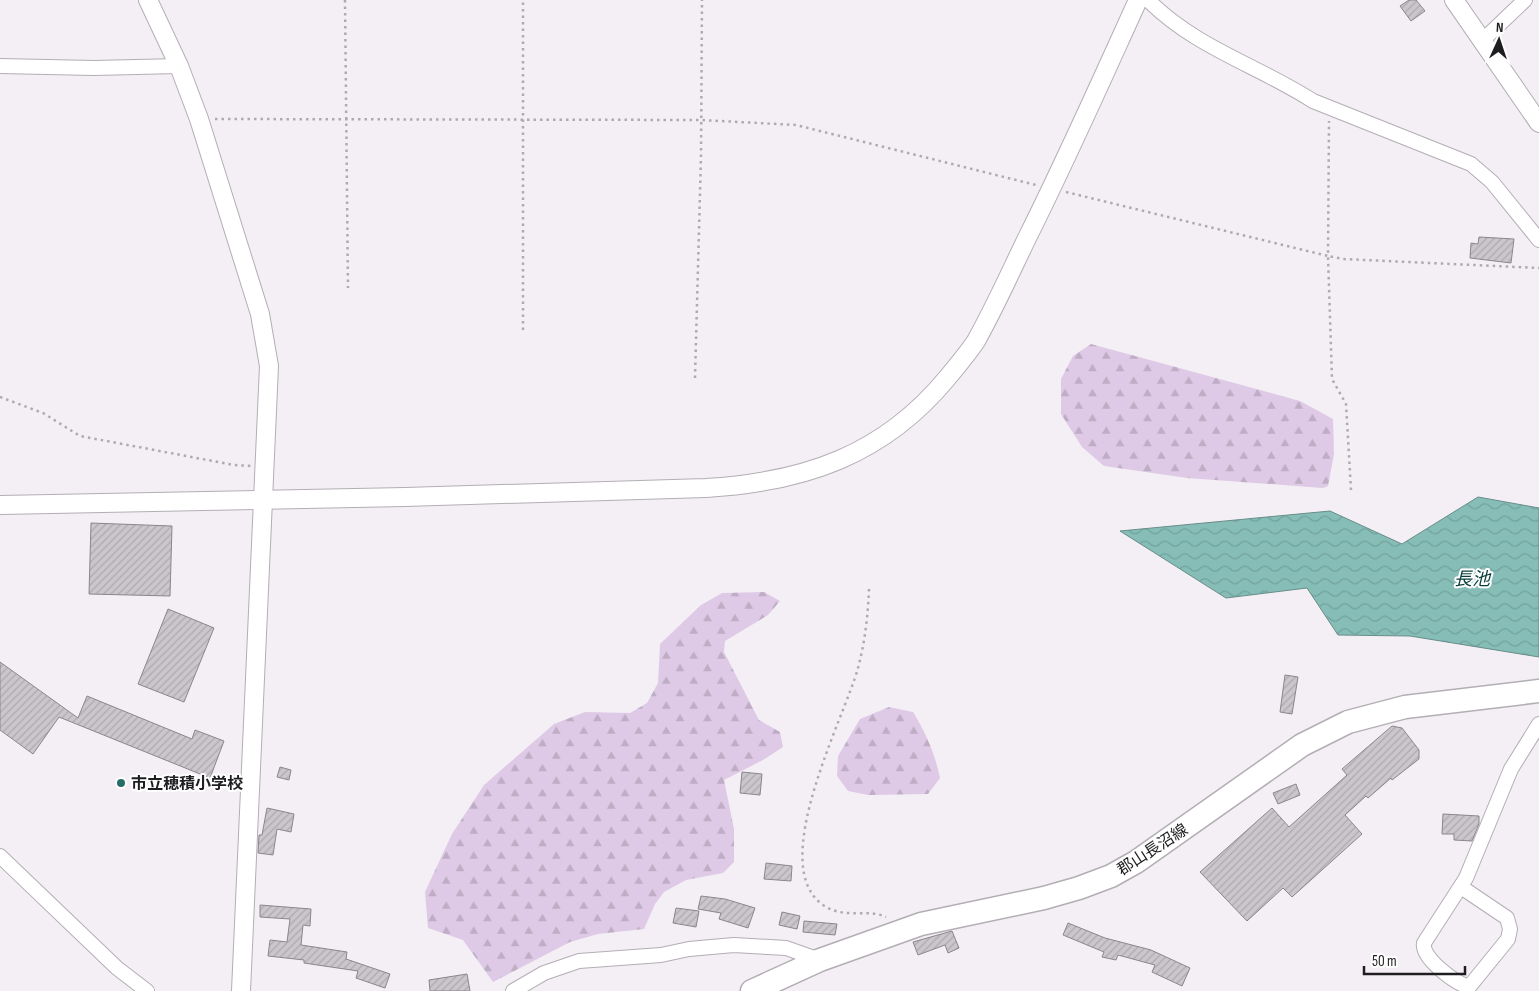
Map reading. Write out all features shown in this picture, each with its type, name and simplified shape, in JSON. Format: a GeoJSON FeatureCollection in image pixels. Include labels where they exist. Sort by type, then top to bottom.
{"type":"FeatureCollection","features":[{"type":"Feature","properties":{"kind":"main road","name":"郡山長沼線"},"geometry":{"type":"LineString","coordinates":[[752,991],[820,960],[921,924],[1044,898],[1111,876],[1136,862],[1302,745],[1348,722],[1405,707],[1539,691]]}},
{"type":"Feature","properties":{"kind":"street"},"geometry":{"type":"LineString","coordinates":[[148,0],[179,66],[199,119],[260,314],[269,366],[241,991]]}},
{"type":"Feature","properties":{"kind":"street"},"geometry":{"type":"LineString","coordinates":[[0,505],[706,488],[756,484],[812,471],[862,449],[897,427],[940,387],[975,342],[1052,189],[1138,0]]}},
{"type":"Feature","properties":{"kind":"street"},"geometry":{"type":"LineString","coordinates":[[1148,0],[1161,13],[1212,49],[1329,109],[1471,164],[1492,182],[1539,240]]}},
{"type":"Feature","properties":{"kind":"street"},"geometry":{"type":"LineString","coordinates":[[1454,0],[1539,123]]}},
{"type":"Feature","properties":{"kind":"street"},"geometry":{"type":"LineString","coordinates":[[1483,40],[1525,0]]}},
{"type":"Feature","properties":{"kind":"street"},"geometry":{"type":"LineString","coordinates":[[0,66],[94,68],[179,66]]}},
{"type":"Feature","properties":{"kind":"street"},"geometry":{"type":"LineString","coordinates":[[1461,887],[1507,918],[1510,929],[1508,938],[1469,987],[1461,985],[1435,964],[1423,949],[1424,943],[1461,887],[1511,770],[1539,724]]}},
{"type":"Feature","properties":{"kind":"street"},"geometry":{"type":"LineString","coordinates":[[0,856],[117,968],[146,991]]}},
{"type":"Feature","properties":{"kind":"street"},"geometry":{"type":"LineString","coordinates":[[513,991],[544,973],[579,961],[661,955],[689,949],[734,945],[786,948],[820,960]]}},
{"type":"Feature","properties":{"kind":"path"},"geometry":{"type":"LineString","coordinates":[[345,0],[348,288]]}},
{"type":"Feature","properties":{"kind":"path"},"geometry":{"type":"LineString","coordinates":[[523,0],[523,330]]}},
{"type":"Feature","properties":{"kind":"path"},"geometry":{"type":"LineString","coordinates":[[695,378],[702,120],[702,0]]}},
{"type":"Feature","properties":{"kind":"path"},"geometry":{"type":"LineString","coordinates":[[1329,109],[1328,256],[1332,378],[1346,404],[1352,490]]}},
{"type":"Feature","properties":{"kind":"path"},"geometry":{"type":"LineString","coordinates":[[199,119],[702,120],[796,125],[1342,259],[1539,268]]}},
{"type":"Feature","properties":{"kind":"path"},"geometry":{"type":"LineString","coordinates":[[0,397],[43,412],[80,436],[234,465],[264,466]]}},
{"type":"Feature","properties":{"kind":"path"},"geometry":{"type":"LineString","coordinates":[[869,589],[868,611],[858,668],[814,790],[804,831],[802,850],[807,882],[822,905],[850,915],[882,915],[888,918],[894,933]]}},
{"type":"Feature","properties":{"kind":"green space"},"geometry":{"type":"Polygon","coordinates":[[[1091,344],[1300,401],[1333,419],[1334,454],[1328,486],[1323,488],[1187,478],[1104,466],[1082,447],[1061,414],[1061,379],[1073,356],[1091,344]]]}},
{"type":"Feature","properties":{"kind":"green space"},"geometry":{"type":"Polygon","coordinates":[[[764,592],[780,601],[768,615],[725,641],[724,652],[759,720],[780,732],[783,747],[763,760],[724,780],[734,829],[734,862],[723,873],[686,880],[664,892],[655,904],[644,929],[598,934],[570,942],[493,982],[463,940],[428,928],[425,892],[452,834],[484,785],[554,724],[585,712],[630,713],[647,703],[658,683],[660,644],[701,605],[722,593],[764,592]]]}},
{"type":"Feature","properties":{"kind":"green space"},"geometry":{"type":"Polygon","coordinates":[[[889,707],[913,712],[926,736],[936,761],[940,778],[928,794],[868,795],[848,791],[837,776],[838,756],[860,719],[889,707]]]}},
{"type":"Feature","properties":{"kind":"water","name":"長池"},"geometry":{"type":"Polygon","coordinates":[[[1478,497],[1539,508],[1539,657],[1410,636],[1338,635],[1307,588],[1226,598],[1120,531],[1330,511],[1402,544],[1478,497]]]}},
{"type":"Feature","properties":{"kind":"building"},"geometry":{"type":"Polygon","coordinates":[[[1409,0],[1416,0],[1425,11],[1411,21],[1400,6],[1409,0]]]}},
{"type":"Feature","properties":{"kind":"building"},"geometry":{"type":"Polygon","coordinates":[[[1479,237],[1514,239],[1511,263],[1470,258],[1471,243],[1478,244],[1479,237]]]}},
{"type":"Feature","properties":{"kind":"building"},"geometry":{"type":"Polygon","coordinates":[[[91,523],[172,526],[170,596],[89,594],[91,523]]]}},
{"type":"Feature","properties":{"kind":"building"},"geometry":{"type":"Polygon","coordinates":[[[168,609],[214,628],[184,702],[138,684],[168,609]]]}},
{"type":"Feature","properties":{"kind":"building"},"geometry":{"type":"Polygon","coordinates":[[[0,662],[78,718],[87,696],[192,739],[195,730],[224,741],[210,778],[59,717],[33,754],[0,730],[0,662]]]}},
{"type":"Feature","properties":{"kind":"building"},"geometry":{"type":"Polygon","coordinates":[[[1285,675],[1298,677],[1292,714],[1280,712],[1285,675]]]}},
{"type":"Feature","properties":{"kind":"building"},"geometry":{"type":"Polygon","coordinates":[[[1392,726],[1402,728],[1419,750],[1419,759],[1392,780],[1391,778],[1368,798],[1366,796],[1345,815],[1362,834],[1292,897],[1283,888],[1247,921],[1200,872],[1272,808],[1289,827],[1347,775],[1342,769],[1392,726]]]}},
{"type":"Feature","properties":{"kind":"building"},"geometry":{"type":"Polygon","coordinates":[[[280,767],[291,770],[289,780],[277,777],[280,767]]]}},
{"type":"Feature","properties":{"kind":"building"},"geometry":{"type":"Polygon","coordinates":[[[742,772],[762,774],[760,795],[740,793],[742,772]]]}},
{"type":"Feature","properties":{"kind":"building"},"geometry":{"type":"Polygon","coordinates":[[[1296,784],[1300,795],[1278,804],[1273,793],[1296,784]]]}},
{"type":"Feature","properties":{"kind":"building"},"geometry":{"type":"Polygon","coordinates":[[[267,808],[294,814],[291,832],[277,829],[273,855],[258,853],[259,835],[262,835],[267,808]]]}},
{"type":"Feature","properties":{"kind":"building"},"geometry":{"type":"Polygon","coordinates":[[[1443,814],[1479,816],[1479,824],[1472,841],[1454,840],[1454,834],[1442,834],[1443,814]]]}},
{"type":"Feature","properties":{"kind":"building"},"geometry":{"type":"Polygon","coordinates":[[[766,863],[792,866],[791,881],[764,879],[766,863]]]}},
{"type":"Feature","properties":{"kind":"building"},"geometry":{"type":"Polygon","coordinates":[[[701,896],[725,899],[755,908],[748,928],[719,919],[721,913],[698,909],[701,896]]]}},
{"type":"Feature","properties":{"kind":"building"},"geometry":{"type":"Polygon","coordinates":[[[260,905],[311,909],[310,926],[303,925],[301,945],[347,952],[346,959],[390,974],[385,988],[356,978],[358,971],[304,963],[304,960],[268,956],[270,940],[287,942],[290,919],[260,917],[260,905]]]}},
{"type":"Feature","properties":{"kind":"building"},"geometry":{"type":"Polygon","coordinates":[[[676,908],[699,911],[696,927],[673,923],[676,908]]]}},
{"type":"Feature","properties":{"kind":"building"},"geometry":{"type":"Polygon","coordinates":[[[782,912],[800,916],[797,929],[779,925],[782,912]]]}},
{"type":"Feature","properties":{"kind":"building"},"geometry":{"type":"Polygon","coordinates":[[[804,921],[837,924],[835,935],[803,932],[804,921]]]}},
{"type":"Feature","properties":{"kind":"building"},"geometry":{"type":"Polygon","coordinates":[[[1068,923],[1105,938],[1151,950],[1190,968],[1182,986],[1152,972],[1155,965],[1118,955],[1116,960],[1102,957],[1104,952],[1063,935],[1068,923]]]}},
{"type":"Feature","properties":{"kind":"building"},"geometry":{"type":"Polygon","coordinates":[[[952,931],[959,948],[948,953],[945,945],[918,955],[913,942],[952,931]]]}},
{"type":"Feature","properties":{"kind":"building"},"geometry":{"type":"Polygon","coordinates":[[[467,974],[470,991],[430,991],[429,980],[467,974]]]}},
{"type":"Feature","properties":{"kind":"place","name":"市立穂積小学校"},"geometry":{"type":"Point","coordinates":[121,783]}}]}
